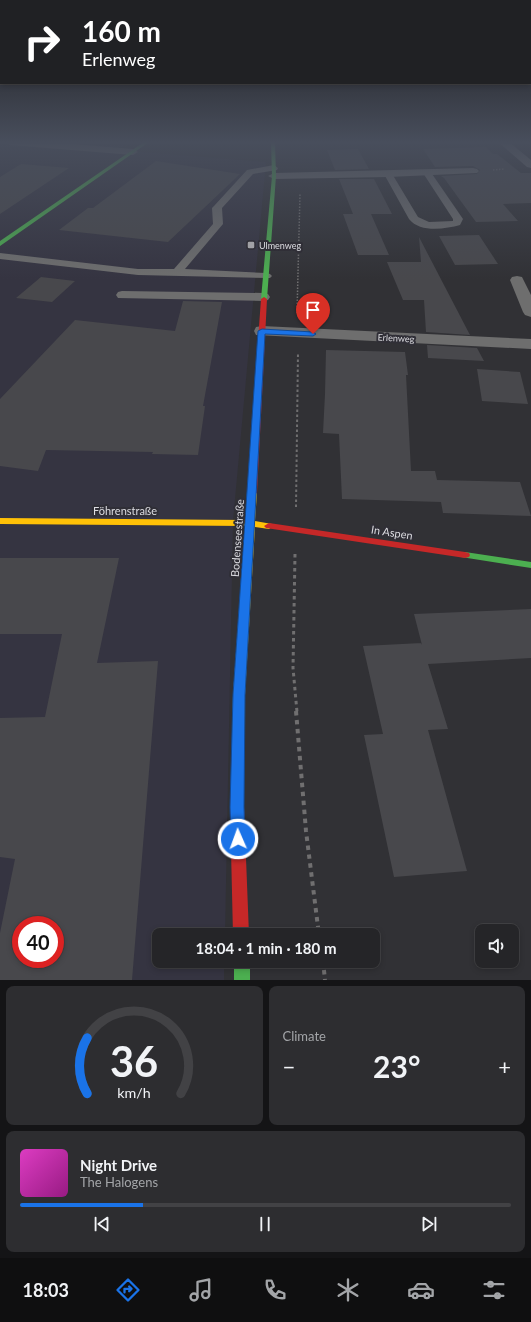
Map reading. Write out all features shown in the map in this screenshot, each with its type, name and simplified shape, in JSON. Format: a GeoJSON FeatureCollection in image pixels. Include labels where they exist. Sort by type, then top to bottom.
{"type":"FeatureCollection","features":[{"type":"Feature","properties":{"kind":"street"},"geometry":{"type":"LineString","coordinates":[[0,244],[81,188]]}},
{"type":"Feature","properties":{"kind":"street","name":"Bodenseestraße"},"geometry":{"type":"LineString","coordinates":[[241,928],[237,807],[239,695],[264,297],[273,188]]}},
{"type":"Feature","properties":{"kind":"street"},"geometry":{"type":"LineString","coordinates":[[517,280],[531,312]]}},
{"type":"Feature","properties":{"kind":"street","name":"Erlenweg"},"geometry":{"type":"LineString","coordinates":[[262,331],[531,344]]}},
{"type":"Feature","properties":{"kind":"street","name":"Föhrenstraße"},"geometry":{"type":"LineString","coordinates":[[0,521],[250,523]]}},
{"type":"Feature","properties":{"kind":"street","name":"In Aspen"},"geometry":{"type":"LineString","coordinates":[[250,523],[531,565]]}},
{"type":"Feature","properties":{"kind":"street"},"geometry":{"type":"LineString","coordinates":[[242,968],[242,980]]}},
{"type":"Feature","properties":{"kind":"lane"},"geometry":{"type":"LineString","coordinates":[[177,272],[218,224],[217,208],[236,188]]}},
{"type":"Feature","properties":{"kind":"lane"},"geometry":{"type":"LineString","coordinates":[[396,188],[414,220],[420,224],[429,225],[457,223],[458,219],[437,188]]}},
{"type":"Feature","properties":{"kind":"lane"},"geometry":{"type":"LineString","coordinates":[[0,256],[138,272],[177,272],[266,276]]}},
{"type":"Feature","properties":{"kind":"lane"},"geometry":{"type":"LineString","coordinates":[[122,295],[264,297]]}},
{"type":"Feature","properties":{"kind":"path"},"geometry":{"type":"LineString","coordinates":[[324,968],[325,980]]}},
{"type":"Feature","properties":{"kind":"shaded area"},"geometry":{"type":"Polygon","coordinates":[[[0,188],[264,188],[233,521],[225,928],[152,928],[152,968],[224,968],[224,980],[0,980],[0,188]]]}},
{"type":"Feature","properties":{"kind":"building"},"geometry":{"type":"Polygon","coordinates":[[[0,188],[39,188],[0,214],[0,188]]]}},
{"type":"Feature","properties":{"kind":"building"},"geometry":{"type":"Polygon","coordinates":[[[120,188],[225,188],[168,242],[59,230],[88,208],[93,208],[120,188]]]}},
{"type":"Feature","properties":{"kind":"building"},"geometry":{"type":"Polygon","coordinates":[[[342,188],[378,188],[392,214],[353,214],[342,188]]]}},
{"type":"Feature","properties":{"kind":"building"},"geometry":{"type":"Polygon","coordinates":[[[451,188],[531,188],[531,203],[503,204],[518,221],[476,222],[451,188]]]}},
{"type":"Feature","properties":{"kind":"building"},"geometry":{"type":"Polygon","coordinates":[[[343,214],[371,214],[389,255],[358,255],[343,214]]]}},
{"type":"Feature","properties":{"kind":"building"},"geometry":{"type":"Polygon","coordinates":[[[479,235],[498,264],[455,265],[439,236],[479,235]]]}},
{"type":"Feature","properties":{"kind":"building"},"geometry":{"type":"Polygon","coordinates":[[[419,237],[470,335],[426,332],[424,300],[403,300],[387,262],[421,262],[419,237]]]}},
{"type":"Feature","properties":{"kind":"building"},"geometry":{"type":"Polygon","coordinates":[[[41,277],[75,281],[52,302],[16,298],[41,277]]]}},
{"type":"Feature","properties":{"kind":"building"},"geometry":{"type":"Polygon","coordinates":[[[183,301],[222,302],[203,406],[205,406],[198,455],[152,454],[153,452],[46,450],[38,471],[0,466],[0,399],[75,320],[175,331],[183,301]]]}},
{"type":"Feature","properties":{"kind":"building"},"geometry":{"type":"Polygon","coordinates":[[[427,345],[477,348],[484,361],[428,358],[427,345]]]}},
{"type":"Feature","properties":{"kind":"building"},"geometry":{"type":"Polygon","coordinates":[[[326,350],[405,352],[408,375],[406,375],[411,471],[435,471],[437,480],[520,482],[531,516],[443,513],[441,502],[342,499],[339,434],[323,433],[326,350]]]}},
{"type":"Feature","properties":{"kind":"building"},"geometry":{"type":"Polygon","coordinates":[[[477,369],[520,372],[528,404],[482,401],[477,369]]]}},
{"type":"Feature","properties":{"kind":"building"},"geometry":{"type":"Polygon","coordinates":[[[0,558],[119,558],[97,663],[158,661],[132,980],[0,980],[0,933],[15,859],[0,857],[0,718],[45,717],[62,634],[0,634],[0,558]]]}},
{"type":"Feature","properties":{"kind":"building"},"geometry":{"type":"Polygon","coordinates":[[[531,609],[531,658],[428,664],[448,729],[428,730],[467,871],[394,877],[364,735],[383,734],[363,646],[421,643],[414,614],[531,609]]]}},
{"type":"Feature","properties":{"kind":"traffic: fast"},"geometry":{"type":"LineString","coordinates":[[0,244],[81,188]]}},
{"type":"Feature","properties":{"kind":"traffic: fast"},"geometry":{"type":"LineString","coordinates":[[264,299],[273,188]]}},
{"type":"Feature","properties":{"kind":"traffic: fast"},"geometry":{"type":"LineString","coordinates":[[465,555],[531,565]]}},
{"type":"Feature","properties":{"kind":"traffic: fast"},"geometry":{"type":"LineString","coordinates":[[242,968],[242,980]]}},
{"type":"Feature","properties":{"kind":"traffic: slow"},"geometry":{"type":"LineString","coordinates":[[238,742],[239,695],[252,493]]}},
{"type":"Feature","properties":{"kind":"traffic: slow"},"geometry":{"type":"LineString","coordinates":[[0,521],[250,523],[269,526]]}},
{"type":"Feature","properties":{"kind":"traffic: jam"},"geometry":{"type":"LineString","coordinates":[[252,493],[264,299]]}},
{"type":"Feature","properties":{"kind":"traffic: jam"},"geometry":{"type":"LineString","coordinates":[[269,526],[465,555]]}},
{"type":"Feature","properties":{"kind":"traffic: jam"},"geometry":{"type":"LineString","coordinates":[[238,742],[237,807],[241,928]]}},
{"type":"Feature","properties":{"kind":"place","name":"Ulmenweg"},"geometry":{"type":"Point","coordinates":[251,245]}},
{"type":"Feature","properties":{"kind":"route"},"geometry":{"type":"LineString","coordinates":[[238,839],[237,807],[239,695],[262,331],[313,334]]}}]}
